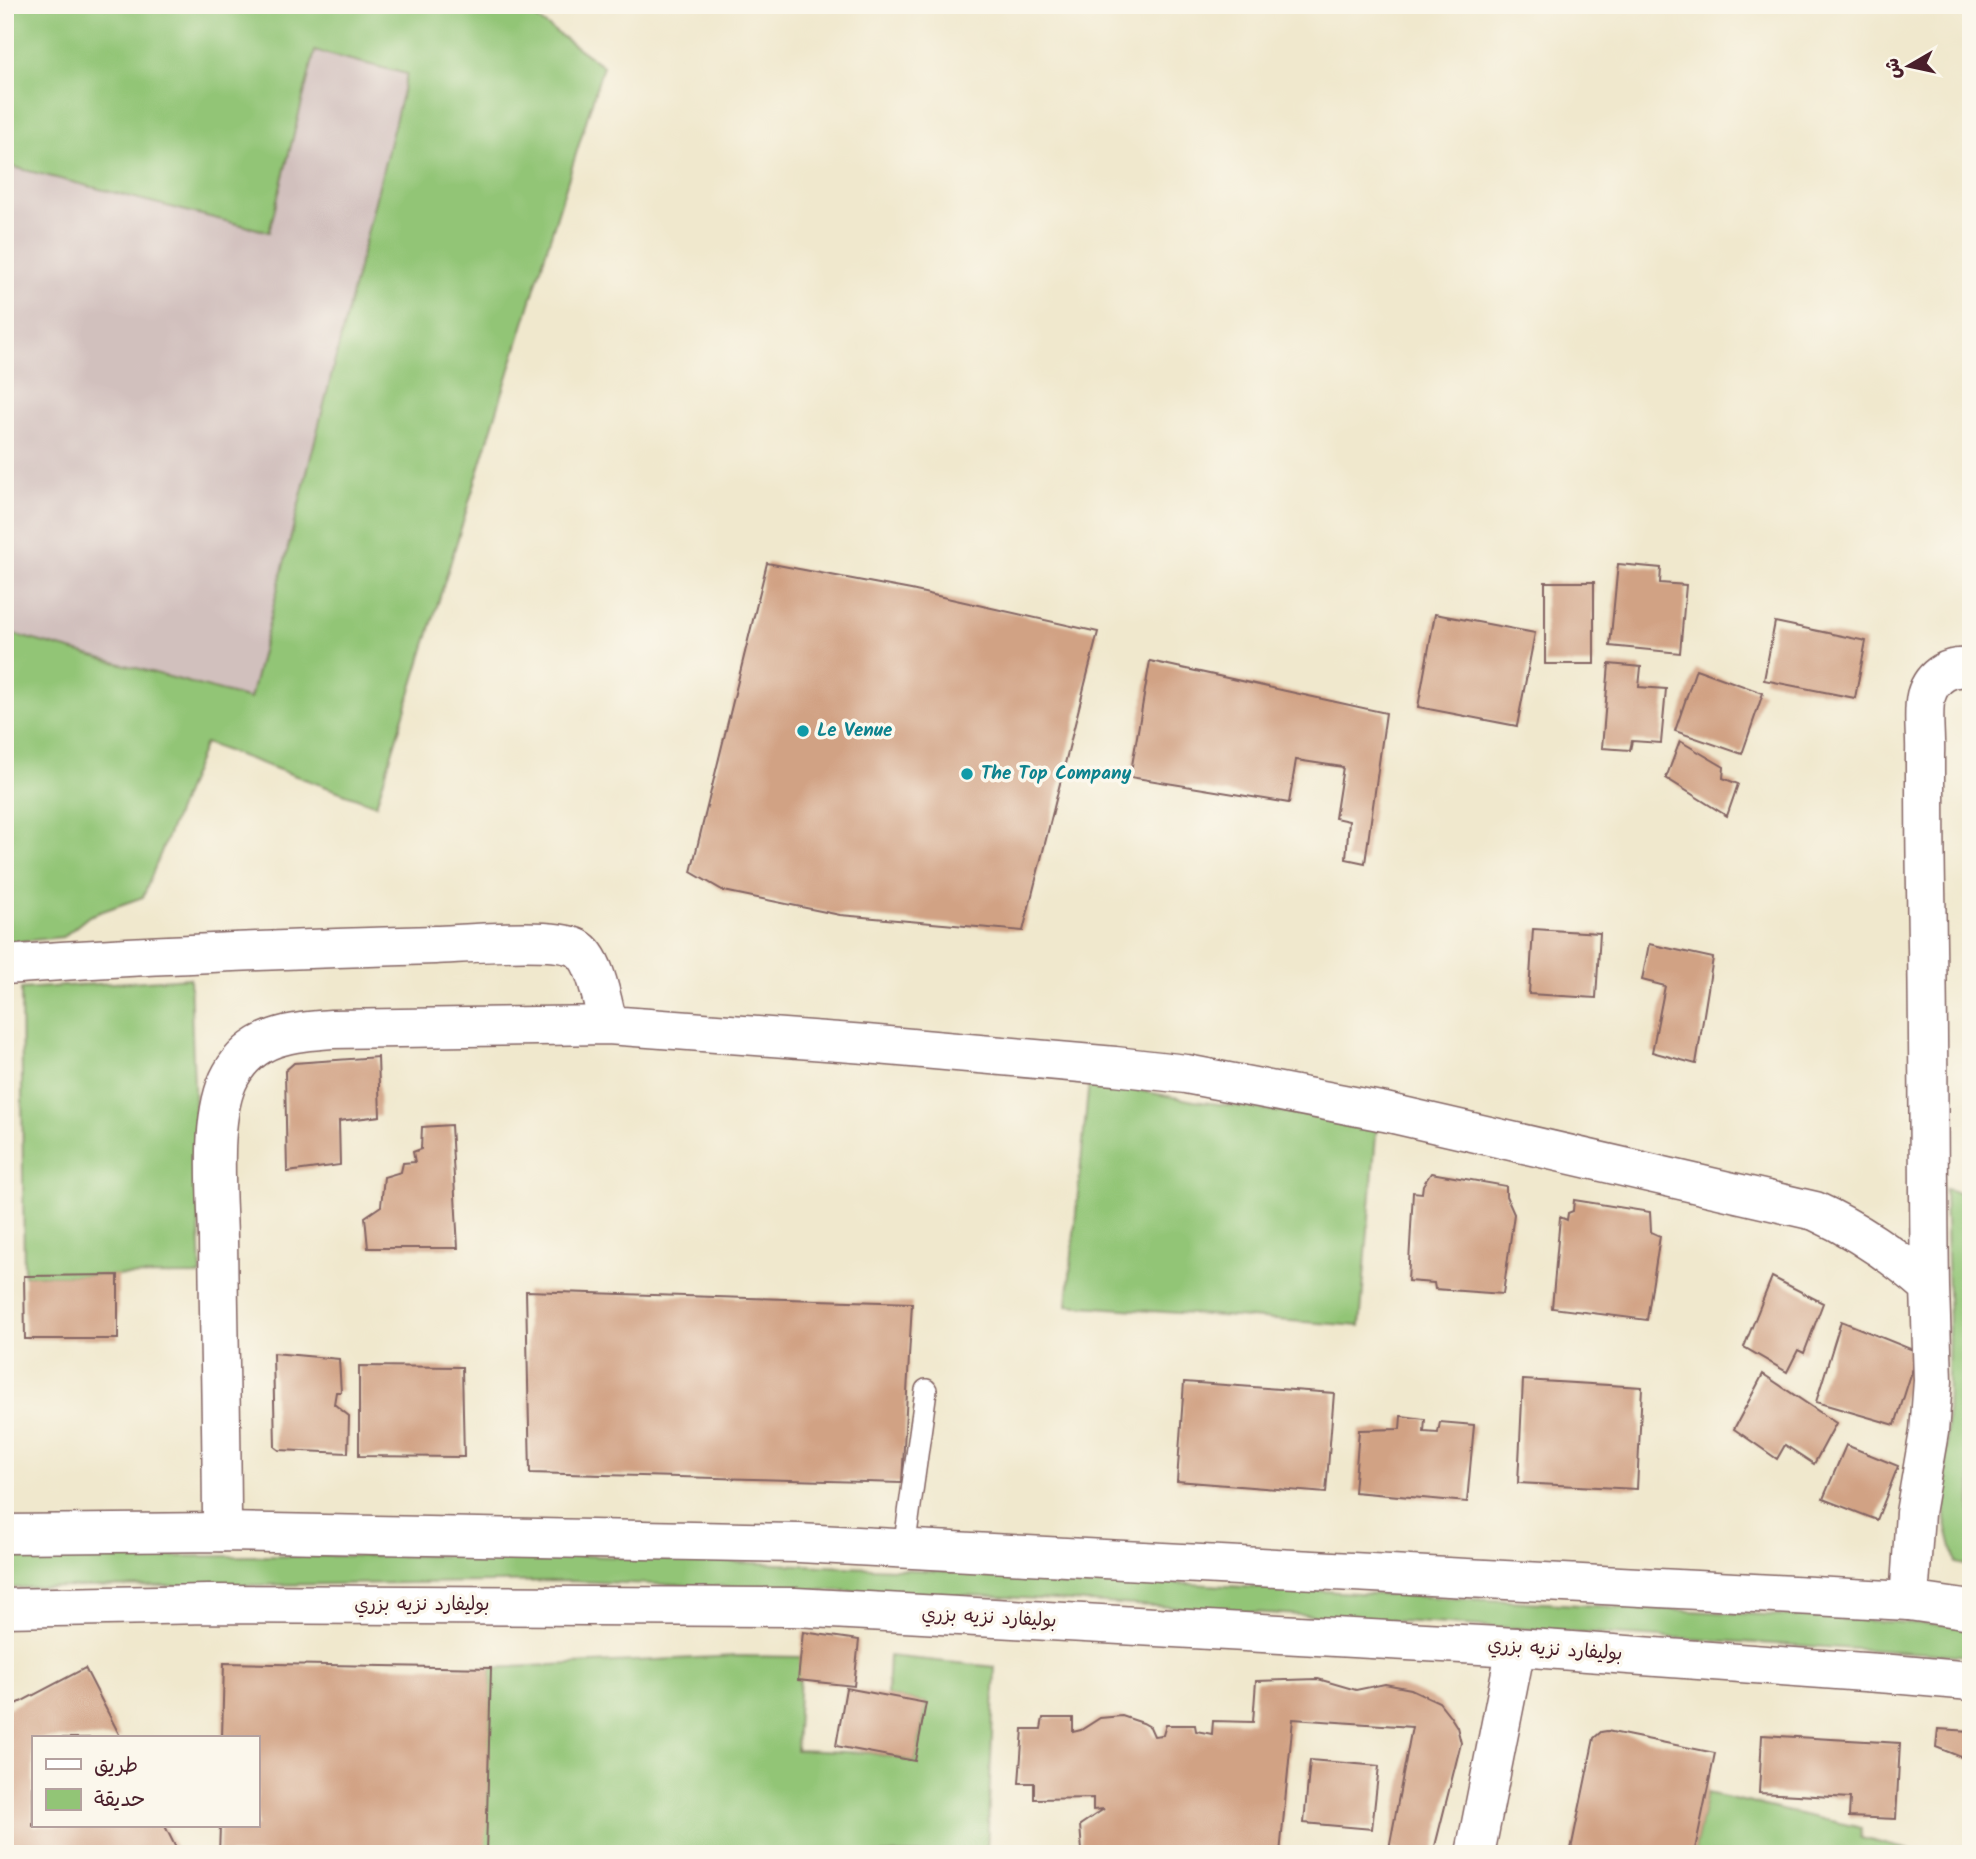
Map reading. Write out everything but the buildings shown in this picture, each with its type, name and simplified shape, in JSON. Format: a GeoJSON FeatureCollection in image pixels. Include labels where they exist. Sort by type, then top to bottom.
{"type":"FeatureCollection","features":[{"type":"Feature","properties":{"kind":"main road"},"geometry":{"type":"LineString","coordinates":[[1909,1601],[1915,1513],[1929,1432],[1933,1381],[1924,791],[1926,695],[1936,678],[1945,670],[1960,666],[1971,669]]}},
{"type":"Feature","properties":{"kind":"main road"},"geometry":{"type":"LineString","coordinates":[[5,965],[135,955],[562,943],[579,948],[589,961],[608,1025]]}},
{"type":"Feature","properties":{"kind":"main road"},"geometry":{"type":"LineString","coordinates":[[222,1532],[217,1184],[219,1107],[231,1076],[241,1062],[257,1047],[288,1032],[608,1025],[866,1044],[1186,1074],[1359,1107],[1815,1211],[1865,1236],[1930,1287]]}},
{"type":"Feature","properties":{"kind":"main road"},"geometry":{"type":"LineString","coordinates":[[5,1534],[222,1532],[799,1543],[1909,1601],[1971,1609]]}},
{"type":"Feature","properties":{"kind":"main road","name":"بوليفارد نزيه بزري"},"geometry":{"type":"LineString","coordinates":[[5,1608],[208,1604],[795,1607],[1516,1647],[1971,1681]]}},
{"type":"Feature","properties":{"kind":"main road"},"geometry":{"type":"LineString","coordinates":[[1475,1854],[1516,1647]]}},
{"type":"Feature","properties":{"kind":"lane"},"geometry":{"type":"LineString","coordinates":[[904,1549],[926,1390]]}},
{"type":"Feature","properties":{"kind":"shaded area"},"geometry":{"type":"Polygon","coordinates":[[[315,50],[407,74],[250,700],[215,688],[5,632],[5,165],[269,232],[315,50]]]}},
{"type":"Feature","properties":{"kind":"green space"},"geometry":{"type":"Polygon","coordinates":[[[5,5],[518,5],[603,66],[376,805],[205,743],[143,897],[89,916],[63,937],[5,943],[5,632],[250,699],[407,74],[315,51],[269,232],[5,165],[5,5]]]}},
{"type":"Feature","properties":{"kind":"green space"},"geometry":{"type":"Polygon","coordinates":[[[190,978],[201,1275],[24,1276],[21,989],[190,978]]]}},
{"type":"Feature","properties":{"kind":"green space"},"geometry":{"type":"Polygon","coordinates":[[[1089,1081],[1194,1101],[1377,1123],[1360,1326],[1067,1305],[1089,1081]]]}},
{"type":"Feature","properties":{"kind":"green space"},"geometry":{"type":"Polygon","coordinates":[[[1945,1189],[1971,1195],[1971,1567],[1956,1563],[1945,1520],[1949,1328],[1945,1189]]]}},
{"type":"Feature","properties":{"kind":"green space"},"geometry":{"type":"Polygon","coordinates":[[[569,1555],[988,1573],[1968,1626],[1971,1627],[1971,1656],[987,1596],[568,1581],[5,1588],[5,1557],[569,1555]]]}},
{"type":"Feature","properties":{"kind":"green space"},"geometry":{"type":"Polygon","coordinates":[[[737,1656],[801,1657],[796,1750],[870,1753],[915,1761],[926,1703],[887,1696],[889,1656],[995,1667],[987,1850],[1245,1854],[484,1854],[491,1668],[737,1656]]]}},
{"type":"Feature","properties":{"kind":"green space"},"geometry":{"type":"Polygon","coordinates":[[[1707,1793],[1862,1828],[1861,1838],[1925,1854],[1694,1854],[1707,1793]]]}},
{"type":"Feature","properties":{"kind":"place","name":"Le Venue"},"geometry":{"type":"Point","coordinates":[803,731]}},
{"type":"Feature","properties":{"kind":"place","name":"The Top Company"},"geometry":{"type":"Point","coordinates":[967,774]}}]}
